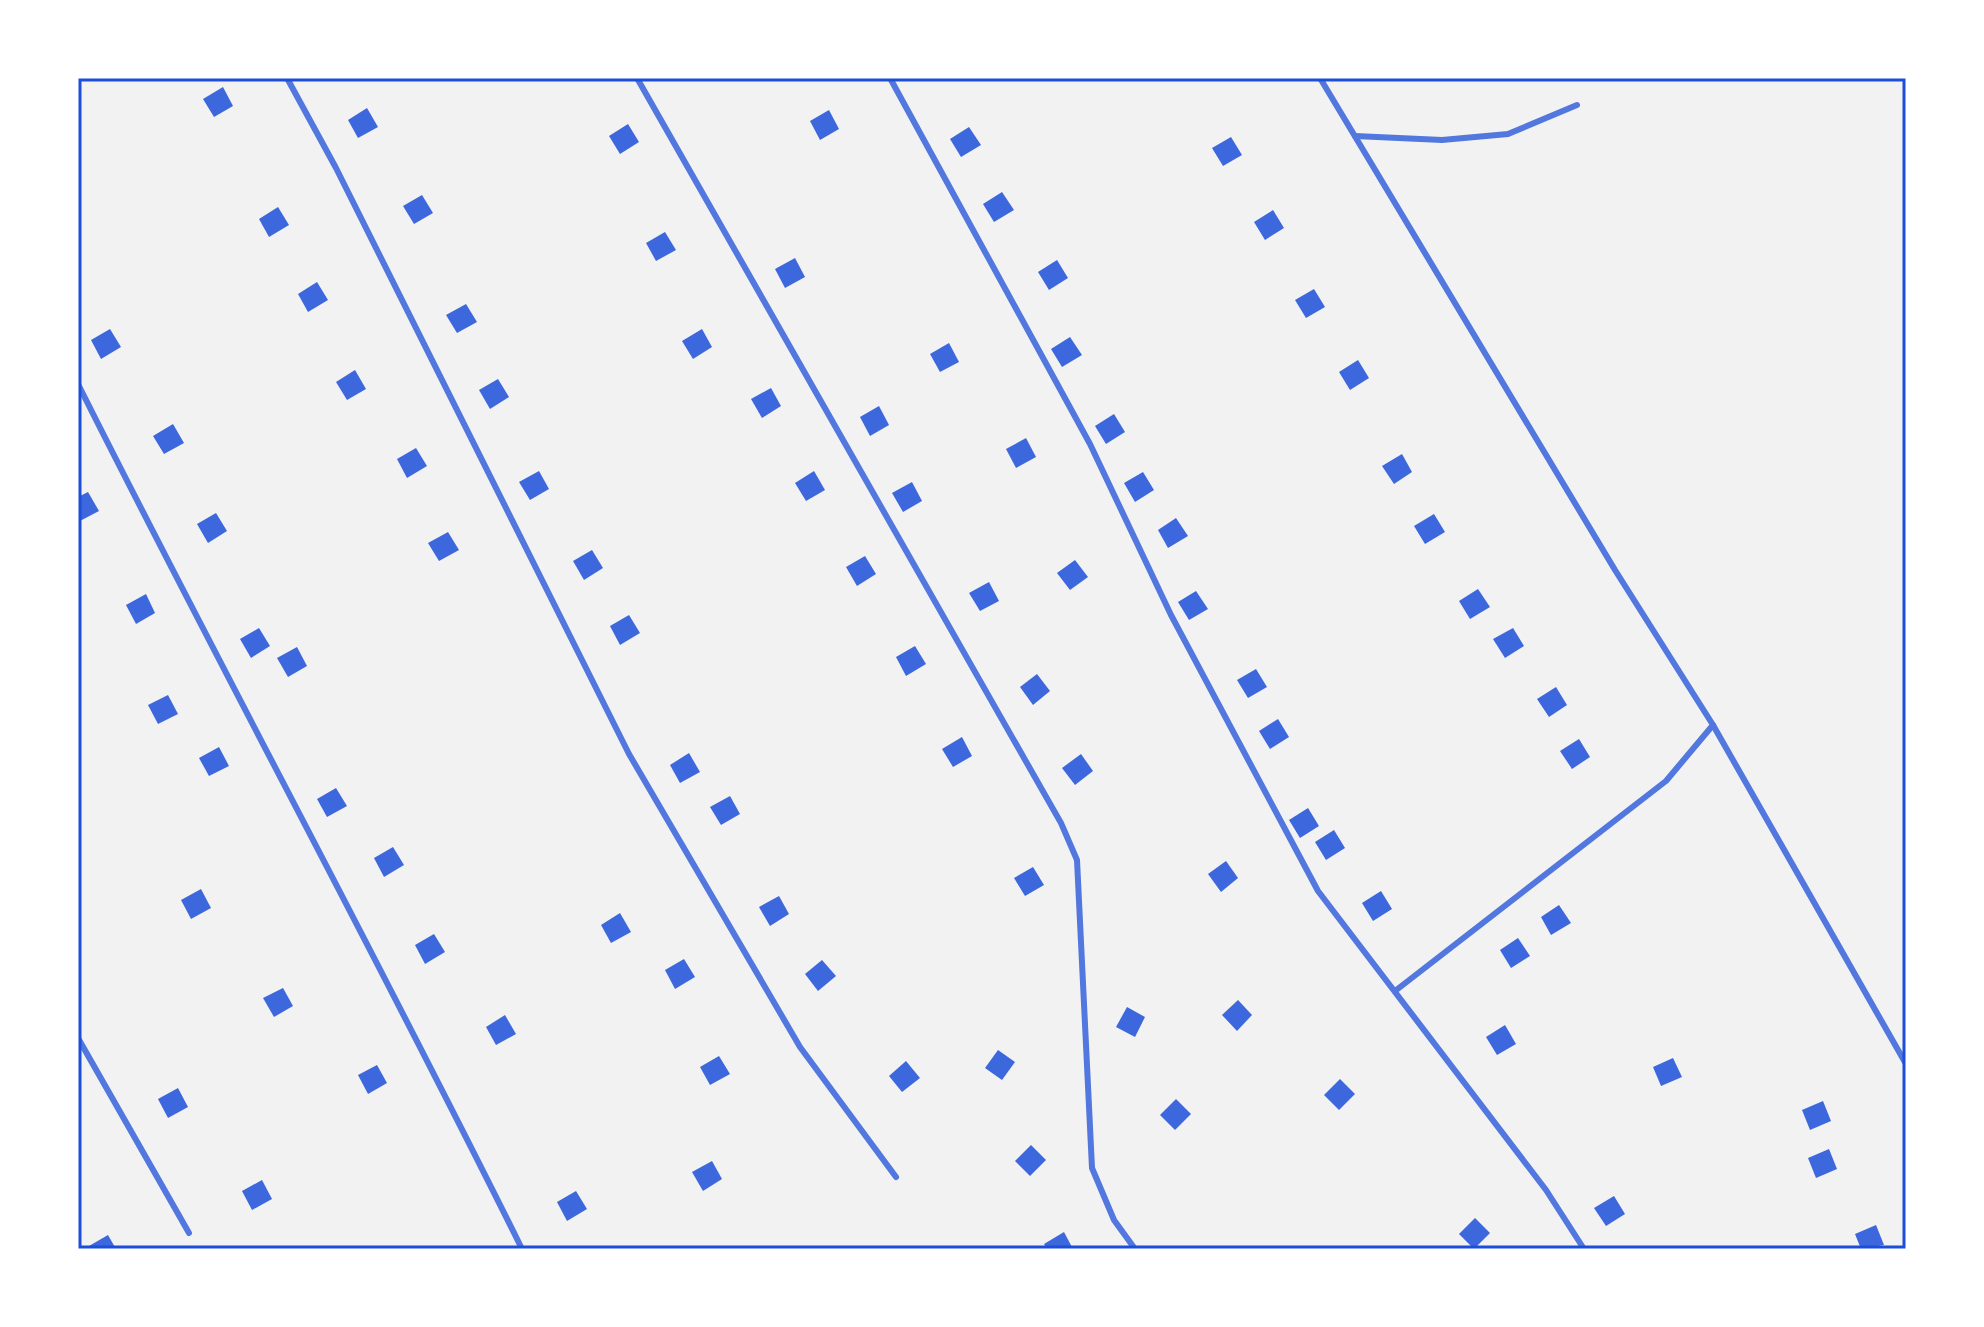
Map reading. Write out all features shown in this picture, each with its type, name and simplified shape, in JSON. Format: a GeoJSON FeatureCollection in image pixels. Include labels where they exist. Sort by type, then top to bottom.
{"type":"FeatureCollection","features":[{"type":"Feature","properties":{"kind":"lane"},"geometry":{"type":"LineString","coordinates":[[287,78],[336,168],[629,754],[800,1047],[896,1177]]}},
{"type":"Feature","properties":{"kind":"lane"},"geometry":{"type":"LineString","coordinates":[[637,78],[1061,823],[1077,860],[1092,1168],[1114,1220],[1135,1249]]}},
{"type":"Feature","properties":{"kind":"lane"},"geometry":{"type":"LineString","coordinates":[[890,78],[1090,444],[1171,615],[1318,891],[1546,1190],[1584,1249]]}},
{"type":"Feature","properties":{"kind":"lane"},"geometry":{"type":"LineString","coordinates":[[1320,78],[1713,725],[1906,1064]]}},
{"type":"Feature","properties":{"kind":"lane"},"geometry":{"type":"LineString","coordinates":[[1355,136],[1442,140],[1508,134],[1577,105]]}},
{"type":"Feature","properties":{"kind":"lane"},"geometry":{"type":"LineString","coordinates":[[78,384],[187,600],[438,1079],[522,1249]]}},
{"type":"Feature","properties":{"kind":"lane"},"geometry":{"type":"LineString","coordinates":[[1395,991],[1666,781],[1713,725]]}},
{"type":"Feature","properties":{"kind":"lane"},"geometry":{"type":"LineString","coordinates":[[78,1038],[189,1233]]}},
{"type":"Feature","properties":{"kind":"building"},"geometry":{"type":"Polygon","coordinates":[[[223,87],[233,106],[214,117],[203,99],[223,87]]]}},
{"type":"Feature","properties":{"kind":"building"},"geometry":{"type":"Polygon","coordinates":[[[367,108],[378,127],[358,138],[348,120],[367,108]]]}},
{"type":"Feature","properties":{"kind":"building"},"geometry":{"type":"Polygon","coordinates":[[[829,110],[839,129],[820,140],[810,121],[829,110]]]}},
{"type":"Feature","properties":{"kind":"building"},"geometry":{"type":"Polygon","coordinates":[[[628,124],[639,142],[620,154],[609,136],[628,124]]]}},
{"type":"Feature","properties":{"kind":"building"},"geometry":{"type":"Polygon","coordinates":[[[969,127],[981,145],[961,157],[950,139],[969,127]]]}},
{"type":"Feature","properties":{"kind":"building"},"geometry":{"type":"Polygon","coordinates":[[[1231,137],[1242,155],[1223,166],[1212,148],[1231,137]]]}},
{"type":"Feature","properties":{"kind":"building"},"geometry":{"type":"Polygon","coordinates":[[[1002,192],[1014,210],[994,222],[983,204],[1002,192]]]}},
{"type":"Feature","properties":{"kind":"building"},"geometry":{"type":"Polygon","coordinates":[[[422,195],[433,213],[414,224],[403,206],[422,195]]]}},
{"type":"Feature","properties":{"kind":"building"},"geometry":{"type":"Polygon","coordinates":[[[278,207],[289,225],[269,237],[259,219],[278,207]]]}},
{"type":"Feature","properties":{"kind":"building"},"geometry":{"type":"Polygon","coordinates":[[[1273,210],[1284,228],[1265,240],[1254,222],[1273,210]]]}},
{"type":"Feature","properties":{"kind":"building"},"geometry":{"type":"Polygon","coordinates":[[[665,232],[676,250],[656,261],[646,243],[665,232]]]}},
{"type":"Feature","properties":{"kind":"building"},"geometry":{"type":"Polygon","coordinates":[[[795,258],[805,277],[785,288],[775,269],[795,258]]]}},
{"type":"Feature","properties":{"kind":"building"},"geometry":{"type":"Polygon","coordinates":[[[1057,260],[1068,278],[1049,290],[1038,272],[1057,260]]]}},
{"type":"Feature","properties":{"kind":"building"},"geometry":{"type":"Polygon","coordinates":[[[317,282],[328,300],[308,312],[298,294],[317,282]]]}},
{"type":"Feature","properties":{"kind":"building"},"geometry":{"type":"Polygon","coordinates":[[[1314,289],[1325,307],[1306,318],[1295,300],[1314,289]]]}},
{"type":"Feature","properties":{"kind":"building"},"geometry":{"type":"Polygon","coordinates":[[[466,304],[477,322],[457,333],[446,315],[466,304]]]}},
{"type":"Feature","properties":{"kind":"building"},"geometry":{"type":"Polygon","coordinates":[[[110,329],[121,347],[101,359],[91,340],[110,329]]]}},
{"type":"Feature","properties":{"kind":"building"},"geometry":{"type":"Polygon","coordinates":[[[702,329],[712,347],[693,359],[682,341],[702,329]]]}},
{"type":"Feature","properties":{"kind":"building"},"geometry":{"type":"Polygon","coordinates":[[[1070,337],[1082,355],[1062,367],[1051,349],[1070,337]]]}},
{"type":"Feature","properties":{"kind":"building"},"geometry":{"type":"Polygon","coordinates":[[[949,343],[959,362],[940,372],[930,354],[949,343]]]}},
{"type":"Feature","properties":{"kind":"building"},"geometry":{"type":"Polygon","coordinates":[[[1358,360],[1369,378],[1350,390],[1339,372],[1358,360]]]}},
{"type":"Feature","properties":{"kind":"building"},"geometry":{"type":"Polygon","coordinates":[[[355,370],[366,389],[347,400],[336,382],[355,370]]]}},
{"type":"Feature","properties":{"kind":"building"},"geometry":{"type":"Polygon","coordinates":[[[498,379],[509,397],[490,409],[479,390],[498,379]]]}},
{"type":"Feature","properties":{"kind":"building"},"geometry":{"type":"Polygon","coordinates":[[[771,388],[781,406],[762,418],[751,399],[771,388]]]}},
{"type":"Feature","properties":{"kind":"building"},"geometry":{"type":"Polygon","coordinates":[[[879,406],[889,425],[870,436],[860,417],[879,406]]]}},
{"type":"Feature","properties":{"kind":"building"},"geometry":{"type":"Polygon","coordinates":[[[1114,414],[1125,432],[1106,444],[1095,426],[1114,414]]]}},
{"type":"Feature","properties":{"kind":"building"},"geometry":{"type":"Polygon","coordinates":[[[173,424],[184,443],[164,454],[153,436],[173,424]]]}},
{"type":"Feature","properties":{"kind":"building"},"geometry":{"type":"Polygon","coordinates":[[[1026,438],[1036,457],[1016,468],[1006,449],[1026,438]]]}},
{"type":"Feature","properties":{"kind":"building"},"geometry":{"type":"Polygon","coordinates":[[[416,448],[427,466],[407,478],[397,459],[416,448]]]}},
{"type":"Feature","properties":{"kind":"building"},"geometry":{"type":"Polygon","coordinates":[[[1402,454],[1412,472],[1394,484],[1382,466],[1402,454]]]}},
{"type":"Feature","properties":{"kind":"building"},"geometry":{"type":"Polygon","coordinates":[[[539,471],[549,489],[530,500],[519,482],[539,471]]]}},
{"type":"Feature","properties":{"kind":"building"},"geometry":{"type":"Polygon","coordinates":[[[814,471],[825,490],[806,501],[795,483],[814,471]]]}},
{"type":"Feature","properties":{"kind":"building"},"geometry":{"type":"Polygon","coordinates":[[[1143,472],[1154,490],[1135,502],[1124,483],[1143,472]]]}},
{"type":"Feature","properties":{"kind":"building"},"geometry":{"type":"Polygon","coordinates":[[[912,482],[922,501],[903,512],[892,493],[912,482]]]}},
{"type":"Feature","properties":{"kind":"building"},"geometry":{"type":"Polygon","coordinates":[[[88,492],[99,511],[78,522],[78,497],[88,492]]]}},
{"type":"Feature","properties":{"kind":"building"},"geometry":{"type":"Polygon","coordinates":[[[216,513],[227,531],[208,543],[197,524],[216,513]]]}},
{"type":"Feature","properties":{"kind":"building"},"geometry":{"type":"Polygon","coordinates":[[[1434,514],[1445,532],[1425,544],[1414,526],[1434,514]]]}},
{"type":"Feature","properties":{"kind":"building"},"geometry":{"type":"Polygon","coordinates":[[[1176,518],[1188,536],[1168,548],[1158,530],[1176,518]]]}},
{"type":"Feature","properties":{"kind":"building"},"geometry":{"type":"Polygon","coordinates":[[[448,532],[459,550],[439,561],[428,543],[448,532]]]}},
{"type":"Feature","properties":{"kind":"building"},"geometry":{"type":"Polygon","coordinates":[[[592,550],[603,568],[584,580],[573,561],[592,550]]]}},
{"type":"Feature","properties":{"kind":"building"},"geometry":{"type":"Polygon","coordinates":[[[865,556],[876,574],[857,586],[846,567],[865,556]]]}},
{"type":"Feature","properties":{"kind":"building"},"geometry":{"type":"Polygon","coordinates":[[[1075,560],[1088,577],[1070,590],[1057,573],[1075,560]]]}},
{"type":"Feature","properties":{"kind":"building"},"geometry":{"type":"Polygon","coordinates":[[[989,582],[999,601],[980,611],[969,593],[989,582]]]}},
{"type":"Feature","properties":{"kind":"building"},"geometry":{"type":"Polygon","coordinates":[[[1478,589],[1490,607],[1470,619],[1459,601],[1478,589]]]}},
{"type":"Feature","properties":{"kind":"building"},"geometry":{"type":"Polygon","coordinates":[[[1196,591],[1208,609],[1189,620],[1178,602],[1196,591]]]}},
{"type":"Feature","properties":{"kind":"building"},"geometry":{"type":"Polygon","coordinates":[[[146,594],[155,613],[136,624],[126,605],[146,594]]]}},
{"type":"Feature","properties":{"kind":"building"},"geometry":{"type":"Polygon","coordinates":[[[629,615],[640,633],[620,645],[610,626],[629,615]]]}},
{"type":"Feature","properties":{"kind":"building"},"geometry":{"type":"Polygon","coordinates":[[[259,628],[270,646],[251,658],[240,639],[259,628]]]}},
{"type":"Feature","properties":{"kind":"building"},"geometry":{"type":"Polygon","coordinates":[[[1513,628],[1524,646],[1505,658],[1493,639],[1513,628]]]}},
{"type":"Feature","properties":{"kind":"building"},"geometry":{"type":"Polygon","coordinates":[[[915,646],[926,664],[906,676],[896,657],[915,646]]]}},
{"type":"Feature","properties":{"kind":"building"},"geometry":{"type":"Polygon","coordinates":[[[297,647],[307,666],[288,677],[277,658],[297,647]]]}},
{"type":"Feature","properties":{"kind":"building"},"geometry":{"type":"Polygon","coordinates":[[[1256,669],[1267,687],[1248,698],[1237,680],[1256,669]]]}},
{"type":"Feature","properties":{"kind":"building"},"geometry":{"type":"Polygon","coordinates":[[[1037,674],[1050,691],[1033,705],[1020,687],[1037,674]]]}},
{"type":"Feature","properties":{"kind":"building"},"geometry":{"type":"Polygon","coordinates":[[[1556,687],[1567,705],[1549,717],[1537,699],[1556,687]]]}},
{"type":"Feature","properties":{"kind":"building"},"geometry":{"type":"Polygon","coordinates":[[[168,695],[178,714],[158,724],[148,705],[168,695]]]}},
{"type":"Feature","properties":{"kind":"building"},"geometry":{"type":"Polygon","coordinates":[[[1278,719],[1289,737],[1270,749],[1259,731],[1278,719]]]}},
{"type":"Feature","properties":{"kind":"building"},"geometry":{"type":"Polygon","coordinates":[[[962,737],[972,756],[953,767],[942,749],[962,737]]]}},
{"type":"Feature","properties":{"kind":"building"},"geometry":{"type":"Polygon","coordinates":[[[1579,739],[1590,757],[1572,769],[1560,751],[1579,739]]]}},
{"type":"Feature","properties":{"kind":"building"},"geometry":{"type":"Polygon","coordinates":[[[219,747],[229,766],[209,776],[199,758],[219,747]]]}},
{"type":"Feature","properties":{"kind":"building"},"geometry":{"type":"Polygon","coordinates":[[[689,753],[700,772],[680,783],[670,765],[689,753]]]}},
{"type":"Feature","properties":{"kind":"building"},"geometry":{"type":"Polygon","coordinates":[[[1081,754],[1093,771],[1075,785],[1062,768],[1081,754]]]}},
{"type":"Feature","properties":{"kind":"building"},"geometry":{"type":"Polygon","coordinates":[[[336,788],[347,806],[327,817],[317,799],[336,788]]]}},
{"type":"Feature","properties":{"kind":"building"},"geometry":{"type":"Polygon","coordinates":[[[730,796],[740,814],[721,825],[710,807],[730,796]]]}},
{"type":"Feature","properties":{"kind":"building"},"geometry":{"type":"Polygon","coordinates":[[[1308,808],[1319,826],[1300,838],[1289,820],[1308,808]]]}},
{"type":"Feature","properties":{"kind":"building"},"geometry":{"type":"Polygon","coordinates":[[[1334,830],[1345,848],[1326,860],[1315,842],[1334,830]]]}},
{"type":"Feature","properties":{"kind":"building"},"geometry":{"type":"Polygon","coordinates":[[[393,847],[404,865],[384,877],[374,858],[393,847]]]}},
{"type":"Feature","properties":{"kind":"building"},"geometry":{"type":"Polygon","coordinates":[[[1226,861],[1238,878],[1221,892],[1208,874],[1226,861]]]}},
{"type":"Feature","properties":{"kind":"building"},"geometry":{"type":"Polygon","coordinates":[[[1033,867],[1044,885],[1025,896],[1014,878],[1033,867]]]}},
{"type":"Feature","properties":{"kind":"building"},"geometry":{"type":"Polygon","coordinates":[[[201,889],[211,908],[191,919],[181,900],[201,889]]]}},
{"type":"Feature","properties":{"kind":"building"},"geometry":{"type":"Polygon","coordinates":[[[1381,891],[1392,909],[1373,921],[1362,903],[1381,891]]]}},
{"type":"Feature","properties":{"kind":"building"},"geometry":{"type":"Polygon","coordinates":[[[779,896],[789,914],[770,926],[759,907],[779,896]]]}},
{"type":"Feature","properties":{"kind":"building"},"geometry":{"type":"Polygon","coordinates":[[[1559,905],[1571,923],[1551,935],[1541,917],[1559,905]]]}},
{"type":"Feature","properties":{"kind":"building"},"geometry":{"type":"Polygon","coordinates":[[[620,913],[631,932],[611,943],[601,925],[620,913]]]}},
{"type":"Feature","properties":{"kind":"building"},"geometry":{"type":"Polygon","coordinates":[[[434,934],[445,952],[425,964],[415,945],[434,934]]]}},
{"type":"Feature","properties":{"kind":"building"},"geometry":{"type":"Polygon","coordinates":[[[1518,938],[1530,956],[1511,968],[1500,950],[1518,938]]]}},
{"type":"Feature","properties":{"kind":"building"},"geometry":{"type":"Polygon","coordinates":[[[684,959],[695,977],[675,989],[665,970],[684,959]]]}},
{"type":"Feature","properties":{"kind":"building"},"geometry":{"type":"Polygon","coordinates":[[[822,960],[836,976],[818,991],[805,974],[822,960]]]}},
{"type":"Feature","properties":{"kind":"building"},"geometry":{"type":"Polygon","coordinates":[[[283,988],[293,1006],[274,1017],[263,998],[283,988]]]}},
{"type":"Feature","properties":{"kind":"building"},"geometry":{"type":"Polygon","coordinates":[[[1238,1000],[1252,1015],[1237,1031],[1222,1015],[1238,1000]]]}},
{"type":"Feature","properties":{"kind":"building"},"geometry":{"type":"Polygon","coordinates":[[[1127,1007],[1145,1017],[1135,1037],[1116,1027],[1127,1007]]]}},
{"type":"Feature","properties":{"kind":"building"},"geometry":{"type":"Polygon","coordinates":[[[505,1015],[516,1034],[496,1045],[486,1027],[505,1015]]]}},
{"type":"Feature","properties":{"kind":"building"},"geometry":{"type":"Polygon","coordinates":[[[1505,1025],[1516,1044],[1497,1055],[1486,1037],[1505,1025]]]}},
{"type":"Feature","properties":{"kind":"building"},"geometry":{"type":"Polygon","coordinates":[[[998,1050],[1015,1062],[1002,1080],[985,1068],[998,1050]]]}},
{"type":"Feature","properties":{"kind":"building"},"geometry":{"type":"Polygon","coordinates":[[[719,1056],[730,1074],[710,1085],[700,1067],[719,1056]]]}},
{"type":"Feature","properties":{"kind":"building"},"geometry":{"type":"Polygon","coordinates":[[[1673,1058],[1682,1077],[1661,1086],[1653,1067],[1673,1058]]]}},
{"type":"Feature","properties":{"kind":"building"},"geometry":{"type":"Polygon","coordinates":[[[906,1061],[920,1078],[902,1092],[889,1076],[906,1061]]]}},
{"type":"Feature","properties":{"kind":"building"},"geometry":{"type":"Polygon","coordinates":[[[377,1065],[387,1083],[368,1094],[358,1075],[377,1065]]]}},
{"type":"Feature","properties":{"kind":"building"},"geometry":{"type":"Polygon","coordinates":[[[1340,1079],[1355,1094],[1339,1110],[1324,1095],[1340,1079]]]}},
{"type":"Feature","properties":{"kind":"building"},"geometry":{"type":"Polygon","coordinates":[[[178,1088],[188,1107],[168,1118],[158,1099],[178,1088]]]}},
{"type":"Feature","properties":{"kind":"building"},"geometry":{"type":"Polygon","coordinates":[[[1176,1099],[1191,1114],[1175,1130],[1160,1115],[1176,1099]]]}},
{"type":"Feature","properties":{"kind":"building"},"geometry":{"type":"Polygon","coordinates":[[[1823,1101],[1831,1121],[1810,1130],[1802,1110],[1823,1101]]]}},
{"type":"Feature","properties":{"kind":"building"},"geometry":{"type":"Polygon","coordinates":[[[1031,1145],[1046,1160],[1030,1176],[1015,1161],[1031,1145]]]}},
{"type":"Feature","properties":{"kind":"building"},"geometry":{"type":"Polygon","coordinates":[[[1829,1149],[1837,1169],[1816,1178],[1808,1158],[1829,1149]]]}},
{"type":"Feature","properties":{"kind":"building"},"geometry":{"type":"Polygon","coordinates":[[[712,1161],[722,1179],[703,1191],[692,1172],[712,1161]]]}},
{"type":"Feature","properties":{"kind":"building"},"geometry":{"type":"Polygon","coordinates":[[[262,1180],[272,1199],[252,1210],[242,1191],[262,1180]]]}},
{"type":"Feature","properties":{"kind":"building"},"geometry":{"type":"Polygon","coordinates":[[[576,1191],[587,1209],[567,1221],[557,1202],[576,1191]]]}},
{"type":"Feature","properties":{"kind":"building"},"geometry":{"type":"Polygon","coordinates":[[[1614,1196],[1625,1214],[1606,1226],[1594,1208],[1614,1196]]]}},
{"type":"Feature","properties":{"kind":"building"},"geometry":{"type":"Polygon","coordinates":[[[1475,1218],[1490,1233],[1474,1249],[1459,1234],[1475,1218]]]}},
{"type":"Feature","properties":{"kind":"building"},"geometry":{"type":"Polygon","coordinates":[[[1876,1225],[1884,1245],[1861,1249],[1855,1234],[1876,1225]]]}},
{"type":"Feature","properties":{"kind":"building"},"geometry":{"type":"Polygon","coordinates":[[[1064,1232],[1073,1249],[1047,1249],[1044,1244],[1064,1232]]]}},
{"type":"Feature","properties":{"kind":"building"},"geometry":{"type":"Polygon","coordinates":[[[108,1235],[116,1249],[91,1249],[89,1246],[108,1235]]]}}]}
